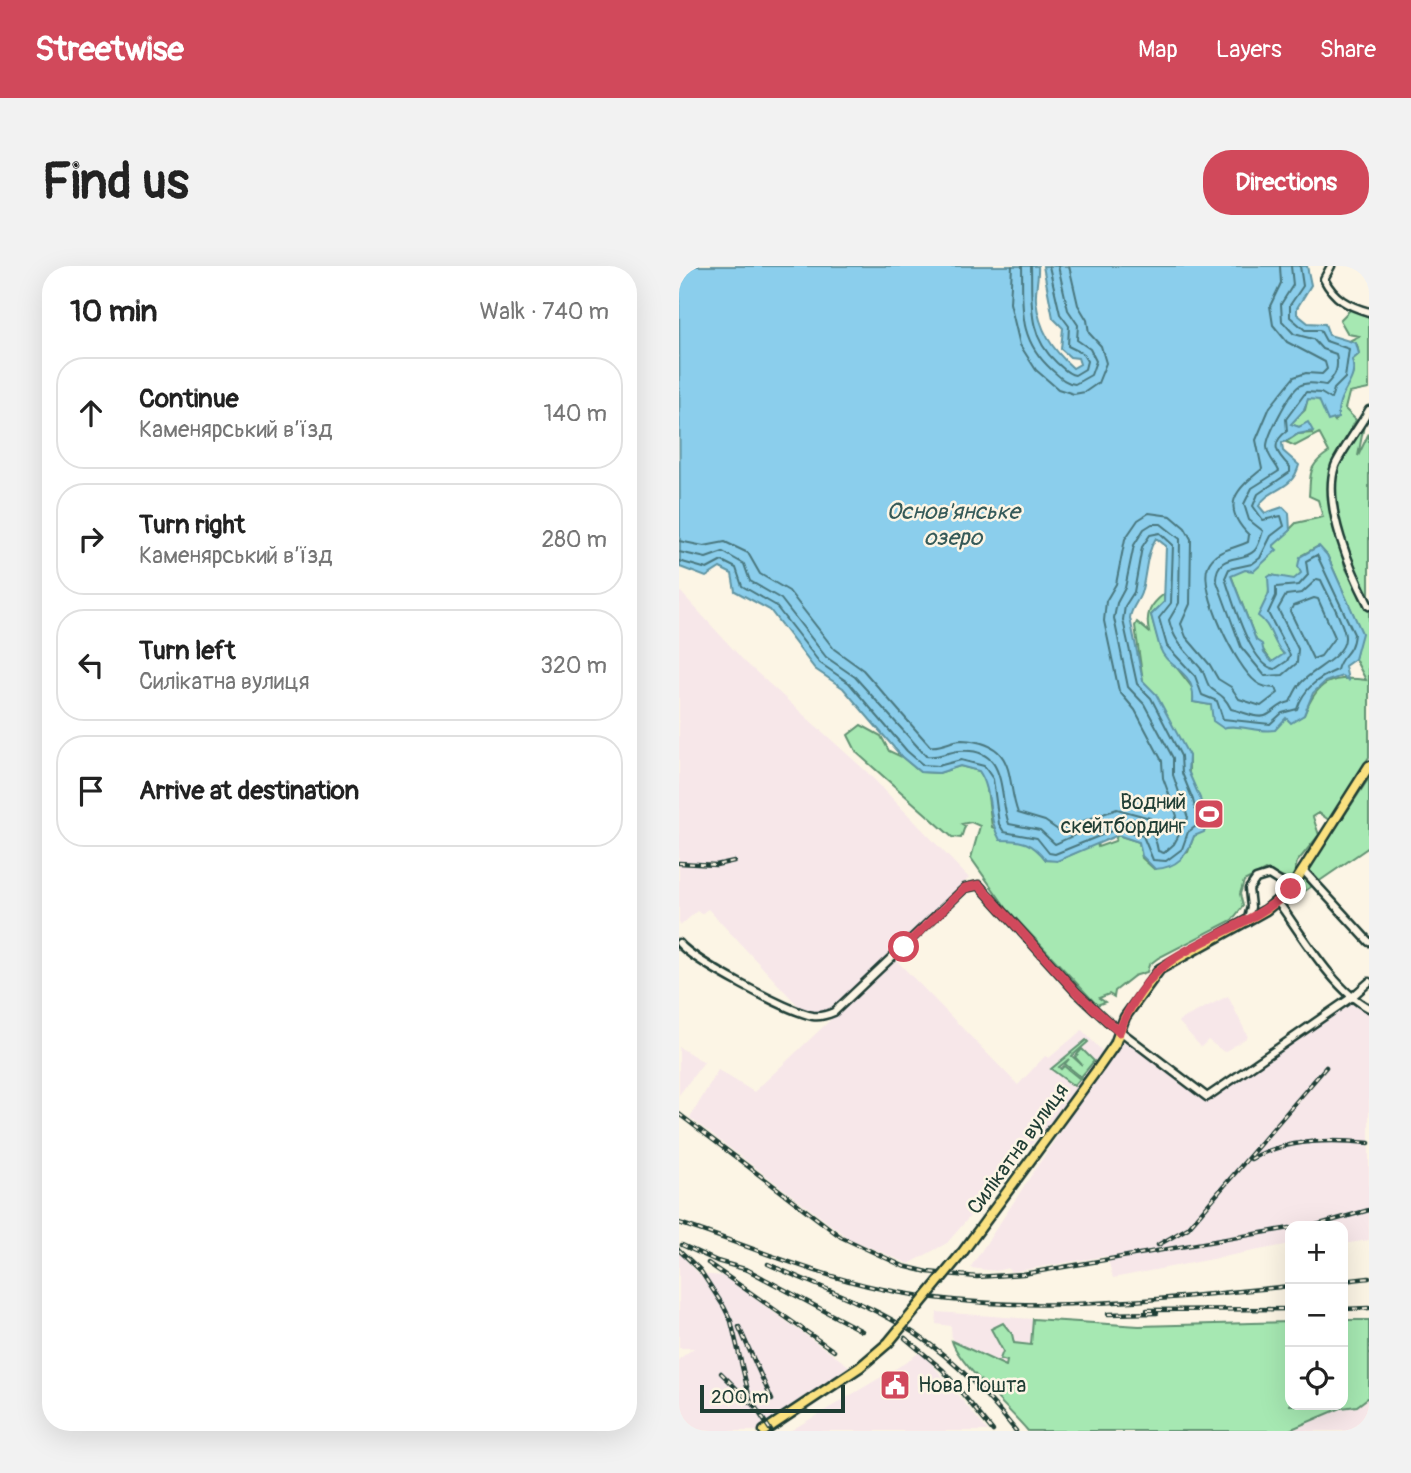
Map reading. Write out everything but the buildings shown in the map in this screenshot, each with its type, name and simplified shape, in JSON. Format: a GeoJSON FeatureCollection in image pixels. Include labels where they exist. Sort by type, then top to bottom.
{"type":"FeatureCollection","features":[{"type":"Feature","properties":{"kind":"main road","name":"Силікатна вулиця"},"geometry":{"type":"LineString","coordinates":[[764,1431],[860,1367],[888,1343],[962,1253],[1099,1067],[1115,1044],[1125,1017],[1160,969],[1278,902],[1304,871],[1369,766]]}},
{"type":"Feature","properties":{"kind":"street"},"geometry":{"type":"LineString","coordinates":[[1331,266],[1324,279],[1330,290],[1341,301],[1369,312]]}},
{"type":"Feature","properties":{"kind":"street"},"geometry":{"type":"LineString","coordinates":[[1369,410],[1336,463],[1333,474],[1334,510],[1348,557],[1369,606]]}},
{"type":"Feature","properties":{"kind":"street"},"geometry":{"type":"LineString","coordinates":[[1304,871],[1369,942]]}},
{"type":"Feature","properties":{"kind":"street"},"geometry":{"type":"LineString","coordinates":[[1247,922],[1251,907],[1249,889],[1256,879],[1269,875],[1291,889]]}},
{"type":"Feature","properties":{"kind":"street"},"geometry":{"type":"LineString","coordinates":[[679,943],[697,960],[800,1012],[826,1015],[834,1012],[973,885],[985,889],[1076,992],[1119,1032],[1207,1097],[1352,997],[1369,982]]}},
{"type":"Feature","properties":{"kind":"street"},"geometry":{"type":"LineString","coordinates":[[1278,902],[1352,997],[1369,1008]]}},
{"type":"Feature","properties":{"kind":"shaded area"},"geometry":{"type":"Polygon","coordinates":[[[679,590],[745,662],[867,772],[969,878],[828,1012],[802,1010],[708,909],[701,914],[697,911],[681,925],[679,923],[679,590]]]}},
{"type":"Feature","properties":{"kind":"shaded area"},"geometry":{"type":"Polygon","coordinates":[[[895,959],[1018,1085],[1045,1056],[1049,1058],[1082,1030],[1103,1052],[1070,1100],[947,1243],[909,1264],[848,1238],[690,1118],[718,1070],[754,1092],[895,959]]]}},
{"type":"Feature","properties":{"kind":"shaded area"},"geometry":{"type":"Polygon","coordinates":[[[1228,996],[1248,1037],[1224,1052],[1208,1040],[1201,1047],[1178,1021],[1228,996]]]}},
{"type":"Feature","properties":{"kind":"shaded area"},"geometry":{"type":"Polygon","coordinates":[[[1351,1001],[1369,1010],[1369,1240],[1348,1243],[1348,1221],[1285,1221],[1285,1245],[1113,1278],[1107,1256],[1011,1272],[1008,1268],[996,1271],[970,1268],[1111,1055],[1127,1038],[1206,1102],[1351,1001]]]}},
{"type":"Feature","properties":{"kind":"shaded area"},"geometry":{"type":"Polygon","coordinates":[[[679,1047],[704,1062],[679,1095],[679,1047]]]}},
{"type":"Feature","properties":{"kind":"shaded area"},"geometry":{"type":"Polygon","coordinates":[[[679,1252],[699,1274],[723,1276],[849,1366],[759,1431],[679,1431],[679,1359],[694,1348],[679,1348],[679,1252]]]}},
{"type":"Feature","properties":{"kind":"shaded area"},"geometry":{"type":"Polygon","coordinates":[[[937,1312],[1033,1319],[1032,1346],[1006,1366],[952,1341],[951,1326],[936,1324],[937,1312]]]}},
{"type":"Feature","properties":{"kind":"shaded area"},"geometry":{"type":"Polygon","coordinates":[[[921,1351],[988,1431],[790,1431],[905,1363],[921,1351]]]}},
{"type":"Feature","properties":{"kind":"shaded area"},"geometry":{"type":"Polygon","coordinates":[[[1369,1397],[1369,1431],[1287,1431],[1327,1413],[1348,1410],[1348,1407],[1369,1397]]]}},
{"type":"Feature","properties":{"kind":"green space"},"geometry":{"type":"Polygon","coordinates":[[[1351,309],[1369,317],[1369,389],[1349,393],[1345,409],[1356,420],[1332,465],[1331,515],[1345,567],[1369,612],[1369,757],[1329,820],[1319,813],[1313,817],[1319,835],[1297,862],[1293,878],[1286,879],[1265,870],[1244,881],[1240,894],[1243,906],[1232,920],[1158,958],[1149,965],[1147,972],[1134,976],[1115,991],[1114,997],[1109,994],[1099,998],[1105,1002],[1097,1005],[1007,909],[971,858],[980,826],[971,822],[962,824],[965,826],[961,838],[952,837],[857,753],[848,735],[861,725],[881,736],[889,751],[902,757],[920,772],[939,773],[960,766],[979,771],[986,781],[992,827],[1034,845],[1046,860],[1066,857],[1097,843],[1098,847],[1115,841],[1117,835],[1139,842],[1142,858],[1154,869],[1188,852],[1194,836],[1206,825],[1189,773],[1189,756],[1143,681],[1135,626],[1137,622],[1149,632],[1148,615],[1159,598],[1164,594],[1164,603],[1151,615],[1160,646],[1194,690],[1193,702],[1286,718],[1304,715],[1314,695],[1326,683],[1343,679],[1366,680],[1355,659],[1361,632],[1327,555],[1317,547],[1302,555],[1302,573],[1294,580],[1271,575],[1265,621],[1284,655],[1272,662],[1256,640],[1231,575],[1273,546],[1296,523],[1323,517],[1318,500],[1309,496],[1311,471],[1329,452],[1319,433],[1295,446],[1286,442],[1298,434],[1312,433],[1307,423],[1299,427],[1290,424],[1305,410],[1308,398],[1320,399],[1335,421],[1341,392],[1353,374],[1352,360],[1359,354],[1357,345],[1349,341],[1359,336],[1348,334],[1340,320],[1351,309]]]}},
{"type":"Feature","properties":{"kind":"green space"},"geometry":{"type":"Polygon","coordinates":[[[1364,425],[1358,456],[1369,433],[1369,600],[1342,535],[1335,500],[1339,466],[1364,425]]]}},
{"type":"Feature","properties":{"kind":"green space"},"geometry":{"type":"Polygon","coordinates":[[[1369,778],[1369,847],[1286,904],[1369,778]]]}},
{"type":"Feature","properties":{"kind":"green space"},"geometry":{"type":"Polygon","coordinates":[[[1086,1040],[1088,1042],[1072,1056],[1082,1065],[1075,1057],[1082,1049],[1094,1061],[1081,1077],[1065,1064],[1069,1059],[1059,1067],[1061,1069],[1064,1066],[1080,1079],[1074,1086],[1051,1069],[1086,1040]]]}},
{"type":"Feature","properties":{"kind":"green space"},"geometry":{"type":"Polygon","coordinates":[[[1033,1319],[1139,1326],[1285,1322],[1285,1410],[1336,1410],[1287,1431],[1028,1431],[974,1373],[952,1341],[1006,1366],[1007,1361],[1000,1359],[1003,1351],[991,1329],[1003,1323],[1012,1334],[1014,1343],[1031,1345],[1033,1319]]]}},
{"type":"Feature","properties":{"kind":"green space"},"geometry":{"type":"Polygon","coordinates":[[[1348,1320],[1369,1320],[1369,1397],[1357,1406],[1348,1407],[1348,1320]]]}},
{"type":"Feature","properties":{"kind":"water","name":"Основ'янське озеро"},"geometry":{"type":"Polygon","coordinates":[[[679,266],[1038,266],[1036,296],[1043,330],[1059,354],[1073,368],[1080,364],[1078,358],[1070,357],[1061,349],[1063,328],[1053,318],[1043,266],[1307,266],[1311,285],[1297,308],[1297,314],[1308,323],[1325,324],[1329,335],[1356,343],[1359,354],[1352,360],[1352,375],[1340,401],[1338,418],[1328,421],[1319,400],[1308,399],[1304,410],[1291,424],[1299,427],[1308,422],[1313,431],[1298,434],[1282,443],[1283,451],[1299,465],[1296,474],[1286,485],[1268,495],[1259,506],[1265,513],[1283,507],[1289,513],[1290,531],[1273,546],[1277,550],[1254,571],[1245,570],[1231,576],[1256,640],[1262,644],[1264,653],[1272,662],[1284,654],[1258,616],[1269,593],[1268,577],[1271,575],[1294,579],[1301,573],[1298,566],[1300,557],[1319,546],[1327,555],[1362,633],[1355,659],[1345,666],[1348,680],[1342,676],[1325,682],[1313,693],[1304,715],[1291,723],[1286,718],[1275,730],[1223,728],[1213,721],[1211,705],[1193,702],[1193,691],[1186,676],[1169,661],[1160,648],[1151,615],[1164,602],[1166,546],[1156,538],[1148,558],[1141,593],[1130,618],[1143,681],[1156,694],[1189,756],[1188,771],[1200,798],[1206,825],[1204,832],[1194,836],[1180,860],[1155,869],[1142,856],[1139,842],[1118,835],[1057,861],[1046,860],[1026,843],[1000,840],[979,771],[960,766],[939,773],[920,772],[902,757],[843,688],[815,669],[770,610],[735,591],[732,574],[720,568],[706,577],[680,567],[679,266]]]}},
{"type":"Feature","properties":{"kind":"railway"},"geometry":{"type":"LineString","coordinates":[[679,863],[716,865],[734,861]]}},
{"type":"Feature","properties":{"kind":"railway"},"geometry":{"type":"LineString","coordinates":[[1158,1245],[1188,1228],[1326,1067]]}},
{"type":"Feature","properties":{"kind":"railway"},"geometry":{"type":"LineString","coordinates":[[679,1114],[841,1237],[903,1266],[928,1272],[977,1277],[1023,1274],[1285,1229]]}},
{"type":"Feature","properties":{"kind":"railway"},"geometry":{"type":"LineString","coordinates":[[1251,1159],[1264,1152],[1294,1144],[1340,1141],[1369,1143]]}},
{"type":"Feature","properties":{"kind":"railway"},"geometry":{"type":"LineString","coordinates":[[1330,1221],[1369,1210]]}},
{"type":"Feature","properties":{"kind":"railway"},"geometry":{"type":"LineString","coordinates":[[679,1223],[856,1283],[933,1298],[984,1303],[1086,1304],[1285,1286]]}},
{"type":"Feature","properties":{"kind":"railway"},"geometry":{"type":"LineString","coordinates":[[682,1245],[717,1261],[748,1270],[862,1331]]}},
{"type":"Feature","properties":{"kind":"railway"},"geometry":{"type":"LineString","coordinates":[[679,1250],[700,1270],[724,1307],[731,1321],[750,1399],[771,1431]]}},
{"type":"Feature","properties":{"kind":"railway"},"geometry":{"type":"LineString","coordinates":[[708,1263],[834,1351]]}},
{"type":"Feature","properties":{"kind":"railway"},"geometry":{"type":"LineString","coordinates":[[768,1264],[869,1308],[918,1335],[963,1372],[1016,1431]]}},
{"type":"Feature","properties":{"kind":"railway"},"geometry":{"type":"LineString","coordinates":[[1348,1280],[1369,1278]]}},
{"type":"Feature","properties":{"kind":"railway"},"geometry":{"type":"LineString","coordinates":[[1348,1309],[1369,1308]]}},
{"type":"Feature","properties":{"kind":"railway"},"geometry":{"type":"LineString","coordinates":[[1147,1310],[1285,1309]]}},
{"type":"Feature","properties":{"kind":"railway"},"geometry":{"type":"LineString","coordinates":[[1108,1314],[1157,1313]]}},
{"type":"Feature","properties":{"kind":"railway"},"geometry":{"type":"LineString","coordinates":[[739,1327],[772,1400]]}},
{"type":"Feature","properties":{"kind":"railway"},"geometry":{"type":"LineString","coordinates":[[905,1338],[943,1370],[993,1431]]}},
{"type":"Feature","properties":{"kind":"railway"},"geometry":{"type":"LineString","coordinates":[[721,1373],[751,1403]]}},
{"type":"Feature","properties":{"kind":"place","name":"Водний скейтбординг"},"geometry":{"type":"Point","coordinates":[1209,814]}},
{"type":"Feature","properties":{"kind":"place","name":"Нова Пошта"},"geometry":{"type":"Point","coordinates":[895,1385]}},
{"type":"Feature","properties":{"kind":"route"},"geometry":{"type":"LineString","coordinates":[[904,947],[965,888],[979,885],[1076,992],[1119,1032],[1125,1017],[1160,969],[1179,956],[1266,911],[1291,889]]}}]}
